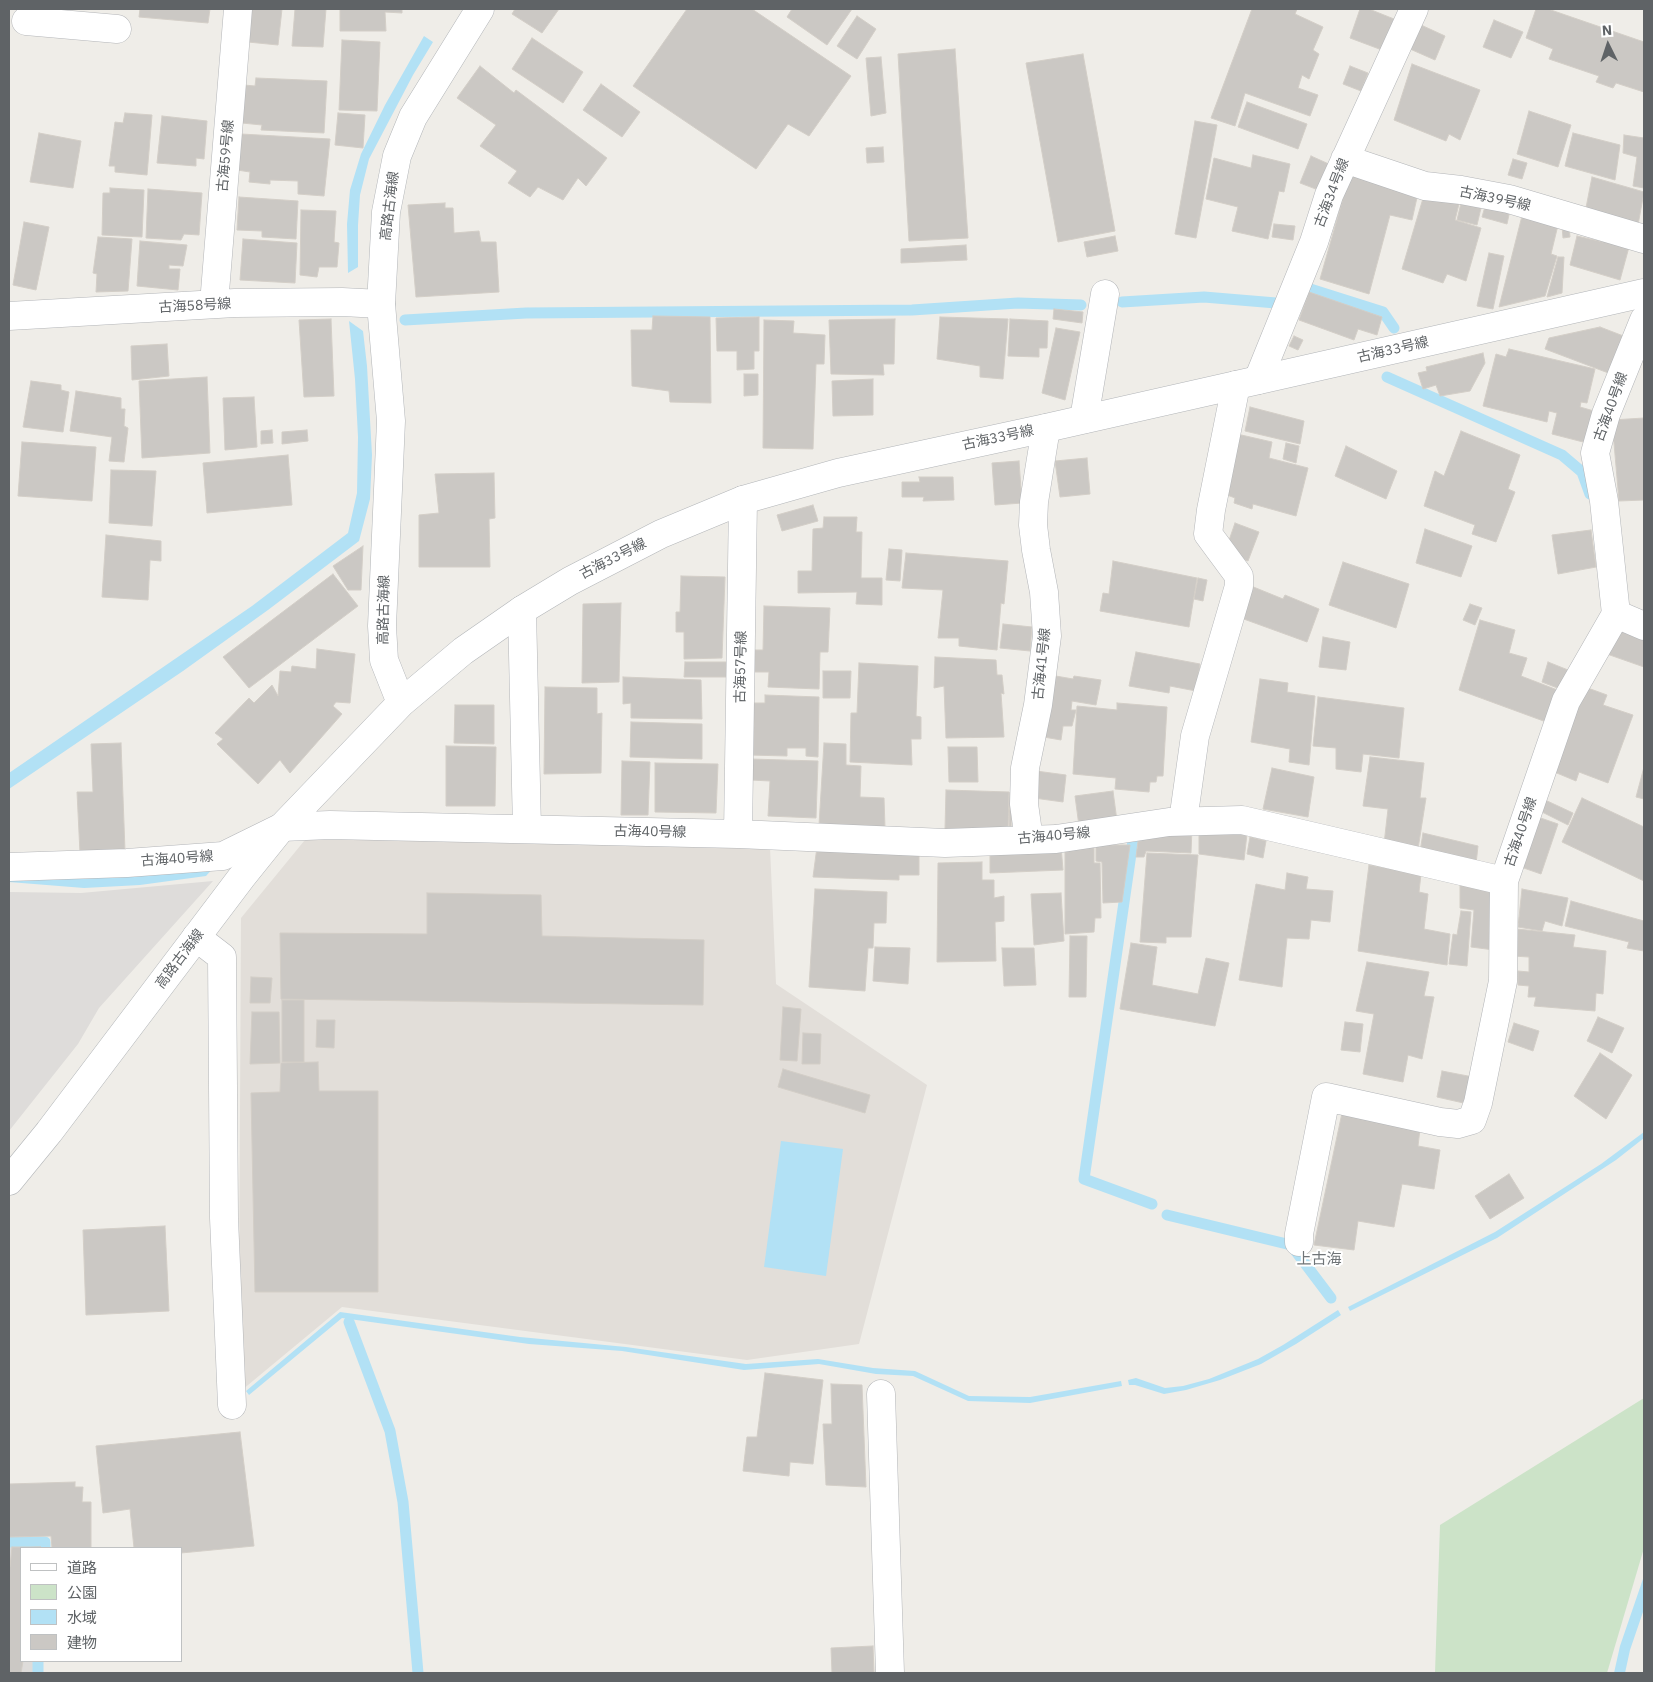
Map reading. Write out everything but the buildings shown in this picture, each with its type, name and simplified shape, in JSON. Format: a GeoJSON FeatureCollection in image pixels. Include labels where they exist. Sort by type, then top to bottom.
{"type":"FeatureCollection","features":[{"type":"Feature","properties":{"kind":"street","name":"古海59号線"},"geometry":{"type":"LineString","coordinates":[[214,304],[238,9]]}},
{"type":"Feature","properties":{"kind":"street","name":"高路古海線"},"geometry":{"type":"LineString","coordinates":[[9,1181],[49,1132],[241,878],[282,827],[401,703],[384,660],[382,626],[391,421],[382,304],[386,212],[397,156],[413,117],[480,9]]}},
{"type":"Feature","properties":{"kind":"street","name":"古海34号線"},"geometry":{"type":"LineString","coordinates":[[1183,821],[1195,736],[1239,586],[1239,576],[1208,534],[1211,510],[1247,383],[1314,242],[1329,195],[1414,9]]}},
{"type":"Feature","properties":{"kind":"street"},"geometry":{"type":"LineString","coordinates":[[21,17],[117,29]]}},
{"type":"Feature","properties":{"kind":"street","name":"古海39号線"},"geometry":{"type":"LineString","coordinates":[[1345,159],[1424,186],[1461,190],[1509,200],[1644,239]]}},
{"type":"Feature","properties":{"kind":"street"},"geometry":{"type":"LineString","coordinates":[[1084,419],[1106,294]]}},
{"type":"Feature","properties":{"kind":"street","name":"古海33号線"},"geometry":{"type":"LineString","coordinates":[[401,703],[463,651],[522,610],[570,581],[661,534],[743,500],[838,473],[1644,294]]}},
{"type":"Feature","properties":{"kind":"street","name":"古海58号線"},"geometry":{"type":"LineString","coordinates":[[9,316],[214,304],[342,302],[382,304]]}},
{"type":"Feature","properties":{"kind":"street","name":"古海40号線"},"geometry":{"type":"LineString","coordinates":[[9,867],[127,863],[223,856],[282,827],[330,824],[738,834],[945,843],[1056,838],[1169,822],[1242,820],[1504,881],[1566,701],[1616,614],[1604,501],[1595,453],[1606,414],[1644,320]]}},
{"type":"Feature","properties":{"kind":"street","name":"古海41号線"},"geometry":{"type":"LineString","coordinates":[[1029,840],[1024,804],[1025,768],[1038,706],[1047,636],[1044,592],[1033,525],[1034,502],[1046,428]]}},
{"type":"Feature","properties":{"kind":"street","name":"古海57号線"},"geometry":{"type":"LineString","coordinates":[[738,834],[743,500]]}},
{"type":"Feature","properties":{"kind":"street"},"geometry":{"type":"LineString","coordinates":[[522,610],[526,829]]}},
{"type":"Feature","properties":{"kind":"street"},"geometry":{"type":"LineString","coordinates":[[1616,614],[1644,626]]}},
{"type":"Feature","properties":{"kind":"street"},"geometry":{"type":"LineString","coordinates":[[1299,1242],[1298,1234],[1326,1097],[1440,1122],[1458,1124],[1472,1120],[1478,1103],[1502,981],[1504,881]]}},
{"type":"Feature","properties":{"kind":"street"},"geometry":{"type":"LineString","coordinates":[[196,937],[222,958],[224,1218],[232,1405]]}},
{"type":"Feature","properties":{"kind":"street"},"geometry":{"type":"LineString","coordinates":[[881,1394],[890,1673]]}},
{"type":"Feature","properties":{"kind":"shaded area"},"geometry":{"type":"Polygon","coordinates":[[[309,835],[770,847],[776,984],[927,1085],[859,1344],[747,1360],[342,1307],[242,1390],[239,1304],[241,918],[309,835]]]}},
{"type":"Feature","properties":{"kind":"shaded area"},"geometry":{"type":"Polygon","coordinates":[[[213,881],[99,1008],[78,1044],[9,1131],[9,892],[81,893],[213,881]]]}},
{"type":"Feature","properties":{"kind":"shaded area"},"geometry":{"type":"Polygon","coordinates":[[[43,1544],[43,1547],[20,1547],[20,1662],[35,1662],[34,1673],[9,1673],[9,1545],[43,1544]]]}},
{"type":"Feature","properties":{"kind":"green space"},"geometry":{"type":"Polygon","coordinates":[[[1644,1398],[1644,1548],[1607,1673],[1435,1673],[1440,1525],[1644,1398]]]}},
{"type":"Feature","properties":{"kind":"water"},"geometry":{"type":"Polygon","coordinates":[[[424,36],[433,42],[413,75],[369,159],[360,195],[358,267],[348,273],[347,224],[350,190],[361,154],[385,105],[424,36]]]}},
{"type":"Feature","properties":{"kind":"water"},"geometry":{"type":"Polygon","coordinates":[[[349,321],[363,331],[372,455],[370,499],[359,541],[183,671],[9,789],[9,773],[252,606],[348,533],[357,493],[358,437],[349,321]]]}},
{"type":"Feature","properties":{"kind":"water"},"geometry":{"type":"Polygon","coordinates":[[[215,866],[206,876],[140,885],[84,888],[9,882],[9,877],[215,866]]]}},
{"type":"Feature","properties":{"kind":"water"},"geometry":{"type":"Polygon","coordinates":[[[1644,1132],[1644,1138],[1616,1160],[1497,1238],[1350,1311],[1348,1307],[1495,1232],[1601,1164],[1644,1132]]]}},
{"type":"Feature","properties":{"kind":"water"},"geometry":{"type":"Polygon","coordinates":[[[781,1141],[843,1149],[826,1276],[764,1267],[781,1141]]]}},
{"type":"Feature","properties":{"kind":"water"},"geometry":{"type":"Polygon","coordinates":[[[1338,1310],[1341,1315],[1296,1344],[1261,1364],[1220,1380],[1164,1394],[1129,1385],[1128,1380],[1136,1378],[1165,1388],[1183,1386],[1209,1379],[1258,1359],[1338,1310]]]}},
{"type":"Feature","properties":{"kind":"water"},"geometry":{"type":"Polygon","coordinates":[[[340,1312],[520,1337],[626,1347],[746,1364],[818,1359],[873,1368],[915,1371],[969,1396],[1030,1397],[1121,1381],[1122,1386],[1030,1403],[968,1401],[913,1376],[876,1374],[819,1364],[744,1370],[622,1351],[529,1344],[342,1318],[249,1395],[246,1391],[340,1312]]]}},
{"type":"Feature","properties":{"kind":"water"},"geometry":{"type":"Polygon","coordinates":[[[1644,1576],[1644,1609],[1630,1650],[1625,1673],[1614,1673],[1620,1646],[1644,1576]]]}},
{"type":"Feature","properties":{"kind":"waterway"},"geometry":{"type":"LineString","coordinates":[[1307,288],[1383,312],[1394,328]]}},
{"type":"Feature","properties":{"kind":"waterway"},"geometry":{"type":"LineString","coordinates":[[1122,302],[1204,297],[1276,303]]}},
{"type":"Feature","properties":{"kind":"waterway"},"geometry":{"type":"LineString","coordinates":[[405,320],[526,313],[912,310],[1018,303],[1081,305]]}},
{"type":"Feature","properties":{"kind":"waterway"},"geometry":{"type":"LineString","coordinates":[[1387,377],[1562,455],[1582,472],[1590,494]]}},
{"type":"Feature","properties":{"kind":"waterway"},"geometry":{"type":"LineString","coordinates":[[1134,833],[1084,1179],[1152,1204]]}},
{"type":"Feature","properties":{"kind":"waterway"},"geometry":{"type":"LineString","coordinates":[[1167,1215],[1291,1245],[1331,1298]]}},
{"type":"Feature","properties":{"kind":"waterway"},"geometry":{"type":"LineString","coordinates":[[349,1322],[390,1431],[403,1502],[418,1673]]}},
{"type":"Feature","properties":{"kind":"waterway"},"geometry":{"type":"LineString","coordinates":[[9,1542],[45,1542],[45,1547]]}},
{"type":"Feature","properties":{"kind":"waterway"},"geometry":{"type":"LineString","coordinates":[[38,1662],[38,1673]]}},
{"type":"Feature","properties":{"kind":"district","name":"上古海"},"geometry":{"type":"Point","coordinates":[1319,1260]}}]}
